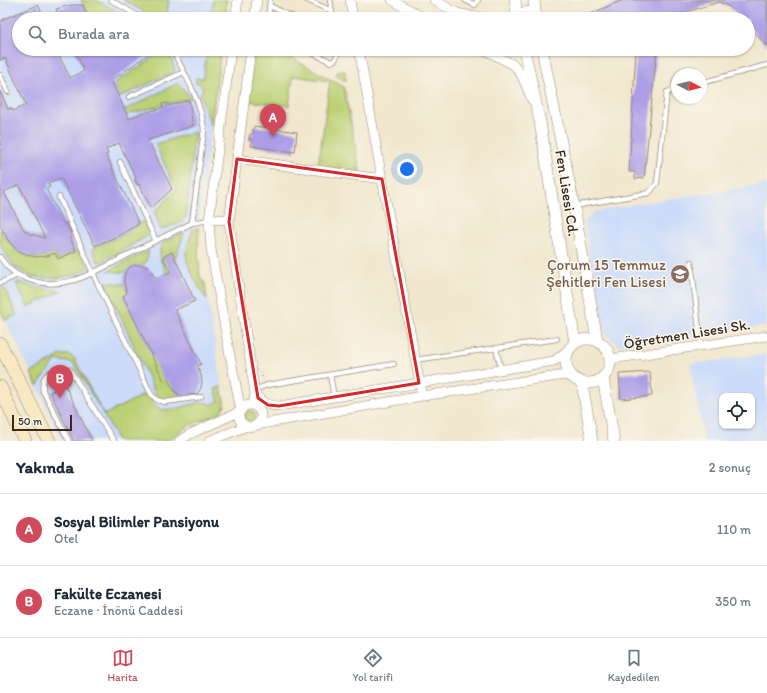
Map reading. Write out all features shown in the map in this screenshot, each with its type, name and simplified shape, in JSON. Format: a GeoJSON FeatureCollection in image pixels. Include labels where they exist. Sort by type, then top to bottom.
{"type":"FeatureCollection","features":[{"type":"Feature","properties":{"kind":"main road"},"geometry":{"type":"LineString","coordinates":[[0,344],[49,441]]}},
{"type":"Feature","properties":{"kind":"main road"},"geometry":{"type":"LineString","coordinates":[[0,387],[25,441]]}},
{"type":"Feature","properties":{"kind":"street"},"geometry":{"type":"LineString","coordinates":[[236,12],[238,0]]}},
{"type":"Feature","properties":{"kind":"street"},"geometry":{"type":"LineString","coordinates":[[255,12],[257,0]]}},
{"type":"Feature","properties":{"kind":"street"},"geometry":{"type":"LineString","coordinates":[[350,0],[352,12]]}},
{"type":"Feature","properties":{"kind":"street"},"geometry":{"type":"LineString","coordinates":[[392,0],[413,12]]}},
{"type":"Feature","properties":{"kind":"street"},"geometry":{"type":"LineString","coordinates":[[434,0],[455,12]]}},
{"type":"Feature","properties":{"kind":"street"},"geometry":{"type":"LineString","coordinates":[[515,0],[516,12]]}},
{"type":"Feature","properties":{"kind":"street"},"geometry":{"type":"LineString","coordinates":[[534,0],[537,12]]}},
{"type":"Feature","properties":{"kind":"street"},"geometry":{"type":"LineString","coordinates":[[230,56],[209,220],[213,257],[241,410],[241,421],[252,425],[260,419],[261,416],[258,409],[255,407],[255,392],[229,219],[250,56]]}},
{"type":"Feature","properties":{"kind":"street"},"geometry":{"type":"LineString","coordinates":[[360,56],[422,396]]}},
{"type":"Feature","properties":{"kind":"street"},"geometry":{"type":"LineString","coordinates":[[497,56],[514,65],[522,76],[540,122]]}},
{"type":"Feature","properties":{"kind":"street","name":"Fen Lisesi Cd."},"geometry":{"type":"LineString","coordinates":[[526,56],[540,122],[572,346]]}},
{"type":"Feature","properties":{"kind":"street","name":"Fen Lisesi Cd."},"geometry":{"type":"LineString","coordinates":[[543,56],[574,206],[597,340]]}},
{"type":"Feature","properties":{"kind":"street"},"geometry":{"type":"LineString","coordinates":[[237,159],[382,179]]}},
{"type":"Feature","properties":{"kind":"street"},"geometry":{"type":"LineString","coordinates":[[209,220],[229,219]]}},
{"type":"Feature","properties":{"kind":"street","name":"Öğretmen Lisesi Sk."},"geometry":{"type":"LineString","coordinates":[[611,359],[767,336]]}},
{"type":"Feature","properties":{"kind":"street"},"geometry":{"type":"LineString","coordinates":[[179,441],[192,438],[246,406],[278,406],[554,361],[572,346],[585,338],[597,340],[604,345],[609,352],[611,359],[609,370],[603,378],[593,383],[578,380],[565,375],[422,396],[252,425],[209,441]]}},
{"type":"Feature","properties":{"kind":"street"},"geometry":{"type":"LineString","coordinates":[[572,346],[566,360],[568,370],[578,380],[592,441]]}},
{"type":"Feature","properties":{"kind":"street"},"geometry":{"type":"LineString","coordinates":[[603,378],[614,441]]}},
{"type":"Feature","properties":{"kind":"street"},"geometry":{"type":"LineString","coordinates":[[255,392],[258,398],[268,405]]}},
{"type":"Feature","properties":{"kind":"lane"},"geometry":{"type":"LineString","coordinates":[[112,0],[131,12]]}},
{"type":"Feature","properties":{"kind":"lane"},"geometry":{"type":"LineString","coordinates":[[269,12],[270,0]]}},
{"type":"Feature","properties":{"kind":"lane"},"geometry":{"type":"LineString","coordinates":[[307,0],[332,11]]}},
{"type":"Feature","properties":{"kind":"lane"},"geometry":{"type":"LineString","coordinates":[[330,0],[332,11]]}},
{"type":"Feature","properties":{"kind":"lane"},"geometry":{"type":"LineString","coordinates":[[465,0],[475,6],[478,0]]}},
{"type":"Feature","properties":{"kind":"lane"},"geometry":{"type":"LineString","coordinates":[[270,6],[282,12]]}},
{"type":"Feature","properties":{"kind":"lane"},"geometry":{"type":"LineString","coordinates":[[176,56],[200,109],[204,130],[192,223]]}},
{"type":"Feature","properties":{"kind":"lane"},"geometry":{"type":"LineString","coordinates":[[319,56],[331,62],[335,61],[337,56]]}},
{"type":"Feature","properties":{"kind":"lane"},"geometry":{"type":"LineString","coordinates":[[707,81],[767,65]]}},
{"type":"Feature","properties":{"kind":"lane"},"geometry":{"type":"LineString","coordinates":[[129,97],[184,72]]}},
{"type":"Feature","properties":{"kind":"lane"},"geometry":{"type":"LineString","coordinates":[[0,75],[8,92]]}},
{"type":"Feature","properties":{"kind":"lane"},"geometry":{"type":"LineString","coordinates":[[574,206],[649,193],[657,183],[667,92],[671,91]]}},
{"type":"Feature","properties":{"kind":"lane"},"geometry":{"type":"LineString","coordinates":[[120,162],[156,241]]}},
{"type":"Feature","properties":{"kind":"lane"},"geometry":{"type":"LineString","coordinates":[[59,197],[93,273],[151,394],[165,402],[201,397]]}},
{"type":"Feature","properties":{"kind":"lane"},"geometry":{"type":"LineString","coordinates":[[0,257],[10,269],[18,275],[31,281],[53,284],[74,281],[93,273],[192,223],[209,220]]}},
{"type":"Feature","properties":{"kind":"lane"},"geometry":{"type":"LineString","coordinates":[[691,262],[701,346]]}},
{"type":"Feature","properties":{"kind":"lane"},"geometry":{"type":"LineString","coordinates":[[0,283],[18,275]]}},
{"type":"Feature","properties":{"kind":"lane"},"geometry":{"type":"LineString","coordinates":[[415,360],[557,339]]}},
{"type":"Feature","properties":{"kind":"lane"},"geometry":{"type":"LineString","coordinates":[[496,348],[501,370]]}},
{"type":"Feature","properties":{"kind":"lane"},"geometry":{"type":"LineString","coordinates":[[255,392],[267,385],[394,364]]}},
{"type":"Feature","properties":{"kind":"lane"},"geometry":{"type":"LineString","coordinates":[[69,441],[42,388],[43,381],[47,375],[53,370],[61,368],[70,370],[114,441]]}},
{"type":"Feature","properties":{"kind":"lane"},"geometry":{"type":"LineString","coordinates":[[330,375],[334,397]]}},
{"type":"Feature","properties":{"kind":"highlighted area"},"geometry":{"type":"Polygon","coordinates":[[[237,159],[382,179],[419,383],[279,406],[268,405],[258,398],[229,222],[237,159]]]}},
{"type":"Feature","properties":{"kind":"shaded area"},"geometry":{"type":"Polygon","coordinates":[[[0,0],[227,0],[226,12],[12,12],[12,56],[220,56],[199,219],[198,250],[200,276],[206,287],[225,405],[220,413],[188,426],[166,441],[62,441],[0,309],[0,0]]]}},
{"type":"Feature","properties":{"kind":"shaded area","name":"Çorum 15 Temmuz Şehitleri Fen Lisesi"},"geometry":{"type":"Polygon","coordinates":[[[767,184],[767,326],[619,346],[602,330],[584,222],[593,212],[767,184]]]}},
{"type":"Feature","properties":{"kind":"shaded area"},"geometry":{"type":"Polygon","coordinates":[[[767,354],[767,441],[704,441],[690,364],[767,354]]]}},
{"type":"Feature","properties":{"kind":"green space"},"geometry":{"type":"Polygon","coordinates":[[[81,0],[96,0],[118,12],[87,12],[81,0]]]}},
{"type":"Feature","properties":{"kind":"green space"},"geometry":{"type":"Polygon","coordinates":[[[123,0],[169,0],[167,12],[144,12],[123,0]]]}},
{"type":"Feature","properties":{"kind":"green space"},"geometry":{"type":"Polygon","coordinates":[[[213,0],[227,0],[226,12],[212,12],[213,0]]]}},
{"type":"Feature","properties":{"kind":"green space"},"geometry":{"type":"Polygon","coordinates":[[[154,56],[170,56],[175,71],[121,97],[114,83],[154,56]]]}},
{"type":"Feature","properties":{"kind":"green space"},"geometry":{"type":"Polygon","coordinates":[[[206,56],[220,56],[211,125],[200,94],[203,90],[200,83],[196,83],[196,78],[203,79],[206,56]]]}},
{"type":"Feature","properties":{"kind":"green space"},"geometry":{"type":"Polygon","coordinates":[[[253,56],[289,56],[344,87],[360,171],[318,167],[330,81],[293,76],[289,106],[249,101],[253,56]]]}},
{"type":"Feature","properties":{"kind":"green space"},"geometry":{"type":"Polygon","coordinates":[[[343,70],[345,71],[346,81],[335,75],[343,70]]]}},
{"type":"Feature","properties":{"kind":"green space"},"geometry":{"type":"Polygon","coordinates":[[[178,83],[191,98],[125,115],[125,110],[178,83]]]}},
{"type":"Feature","properties":{"kind":"green space"},"geometry":{"type":"Polygon","coordinates":[[[195,132],[186,218],[182,222],[161,230],[154,211],[162,205],[176,189],[155,144],[195,132]]]}},
{"type":"Feature","properties":{"kind":"green space"},"geometry":{"type":"Polygon","coordinates":[[[143,221],[149,233],[148,236],[101,262],[98,262],[92,249],[129,232],[143,221]]]}},
{"type":"Feature","properties":{"kind":"green space"},"geometry":{"type":"Polygon","coordinates":[[[0,229],[10,244],[22,254],[36,257],[54,253],[58,260],[75,251],[82,251],[89,268],[74,275],[60,278],[30,276],[15,267],[3,250],[0,245],[0,229]]]}},
{"type":"Feature","properties":{"kind":"green space"},"geometry":{"type":"Polygon","coordinates":[[[193,229],[199,229],[198,250],[200,276],[205,284],[207,300],[194,277],[186,257],[188,243],[193,229]]]}},
{"type":"Feature","properties":{"kind":"green space"},"geometry":{"type":"Polygon","coordinates":[[[184,233],[173,265],[178,304],[160,258],[160,249],[163,243],[184,233]]]}},
{"type":"Feature","properties":{"kind":"green space"},"geometry":{"type":"Polygon","coordinates":[[[149,251],[143,266],[135,271],[108,271],[139,255],[149,251]]]}},
{"type":"Feature","properties":{"kind":"green space"},"geometry":{"type":"Polygon","coordinates":[[[19,282],[35,287],[61,291],[28,307],[16,283],[19,282]]]}},
{"type":"Feature","properties":{"kind":"green space"},"geometry":{"type":"Polygon","coordinates":[[[105,282],[124,284],[179,390],[178,399],[161,400],[156,395],[105,282]]]}},
{"type":"Feature","properties":{"kind":"green space"},"geometry":{"type":"Polygon","coordinates":[[[4,287],[17,315],[5,320],[0,309],[0,289],[4,287]]]}},
{"type":"Feature","properties":{"kind":"green space"},"geometry":{"type":"Polygon","coordinates":[[[61,355],[69,355],[74,358],[104,415],[73,363],[56,360],[37,386],[31,373],[61,355]]]}},
{"type":"Feature","properties":{"kind":"green space"},"geometry":{"type":"Polygon","coordinates":[[[221,387],[225,405],[220,413],[188,426],[166,441],[118,441],[104,415],[147,393],[153,404],[162,410],[179,408],[200,402],[208,403],[210,405],[219,401],[215,389],[221,387]]]}},
{"type":"Feature","properties":{"kind":"green space"},"geometry":{"type":"Polygon","coordinates":[[[248,411],[252,411],[254,412],[254,420],[248,421],[245,418],[245,414],[248,411]]]}},
{"type":"Feature","properties":{"kind":"building"},"geometry":{"type":"Polygon","coordinates":[[[623,0],[767,0],[767,46],[755,33],[755,12],[735,12],[730,7],[719,2],[686,12],[595,12],[623,0]]]}},
{"type":"Feature","properties":{"kind":"building"},"geometry":{"type":"Polygon","coordinates":[[[38,5],[42,12],[20,12],[38,5]]]}},
{"type":"Feature","properties":{"kind":"building"},"geometry":{"type":"Polygon","coordinates":[[[72,5],[83,5],[86,12],[57,12],[56,9],[72,5]]]}},
{"type":"Feature","properties":{"kind":"building"},"geometry":{"type":"Polygon","coordinates":[[[12,15],[12,56],[59,56],[70,78],[84,71],[77,56],[145,56],[111,80],[129,119],[139,114],[163,108],[162,104],[168,103],[168,106],[189,100],[193,126],[148,140],[172,189],[151,208],[139,184],[137,185],[136,178],[119,143],[106,149],[108,154],[106,155],[139,224],[120,235],[95,246],[61,178],[48,183],[50,187],[46,189],[64,224],[66,223],[72,236],[70,237],[76,251],[58,259],[55,253],[47,256],[35,257],[19,251],[8,240],[0,225],[0,91],[8,109],[11,108],[13,111],[26,105],[5,58],[0,60],[0,22],[5,19],[3,19],[12,15]],[[19,185],[4,192],[24,230],[30,234],[45,238],[19,185]]]}},
{"type":"Feature","properties":{"kind":"building"},"geometry":{"type":"Polygon","coordinates":[[[636,56],[656,56],[644,178],[635,179],[635,172],[629,172],[636,56]]]}},
{"type":"Feature","properties":{"kind":"building"},"geometry":{"type":"Polygon","coordinates":[[[254,126],[297,132],[295,152],[251,146],[252,141],[249,140],[250,134],[253,134],[254,126]]]}},
{"type":"Feature","properties":{"kind":"building"},"geometry":{"type":"Polygon","coordinates":[[[172,252],[195,301],[175,310],[201,364],[197,366],[201,375],[201,388],[197,394],[181,396],[176,393],[168,380],[164,381],[123,296],[127,293],[124,277],[126,271],[130,267],[142,265],[147,267],[155,278],[170,272],[163,257],[172,252]]]}},
{"type":"Feature","properties":{"kind":"building"},"geometry":{"type":"Polygon","coordinates":[[[650,372],[652,396],[621,399],[619,374],[650,372]]]}},
{"type":"Feature","properties":{"kind":"building"},"geometry":{"type":"Polygon","coordinates":[[[65,385],[92,441],[74,441],[50,392],[65,385]]]}},
{"type":"Feature","properties":{"kind":"place","name":"Sosyal Bilimler Pansiyonu"},"geometry":{"type":"Point","coordinates":[273,137]}},
{"type":"Feature","properties":{"kind":"place","name":"Çorum 15 Temmuz Şehitleri Fen Lisesi"},"geometry":{"type":"Point","coordinates":[680,274]}},
{"type":"Feature","properties":{"kind":"place","name":"Fakülte Eczanesi"},"geometry":{"type":"Point","coordinates":[60,398]}}]}
